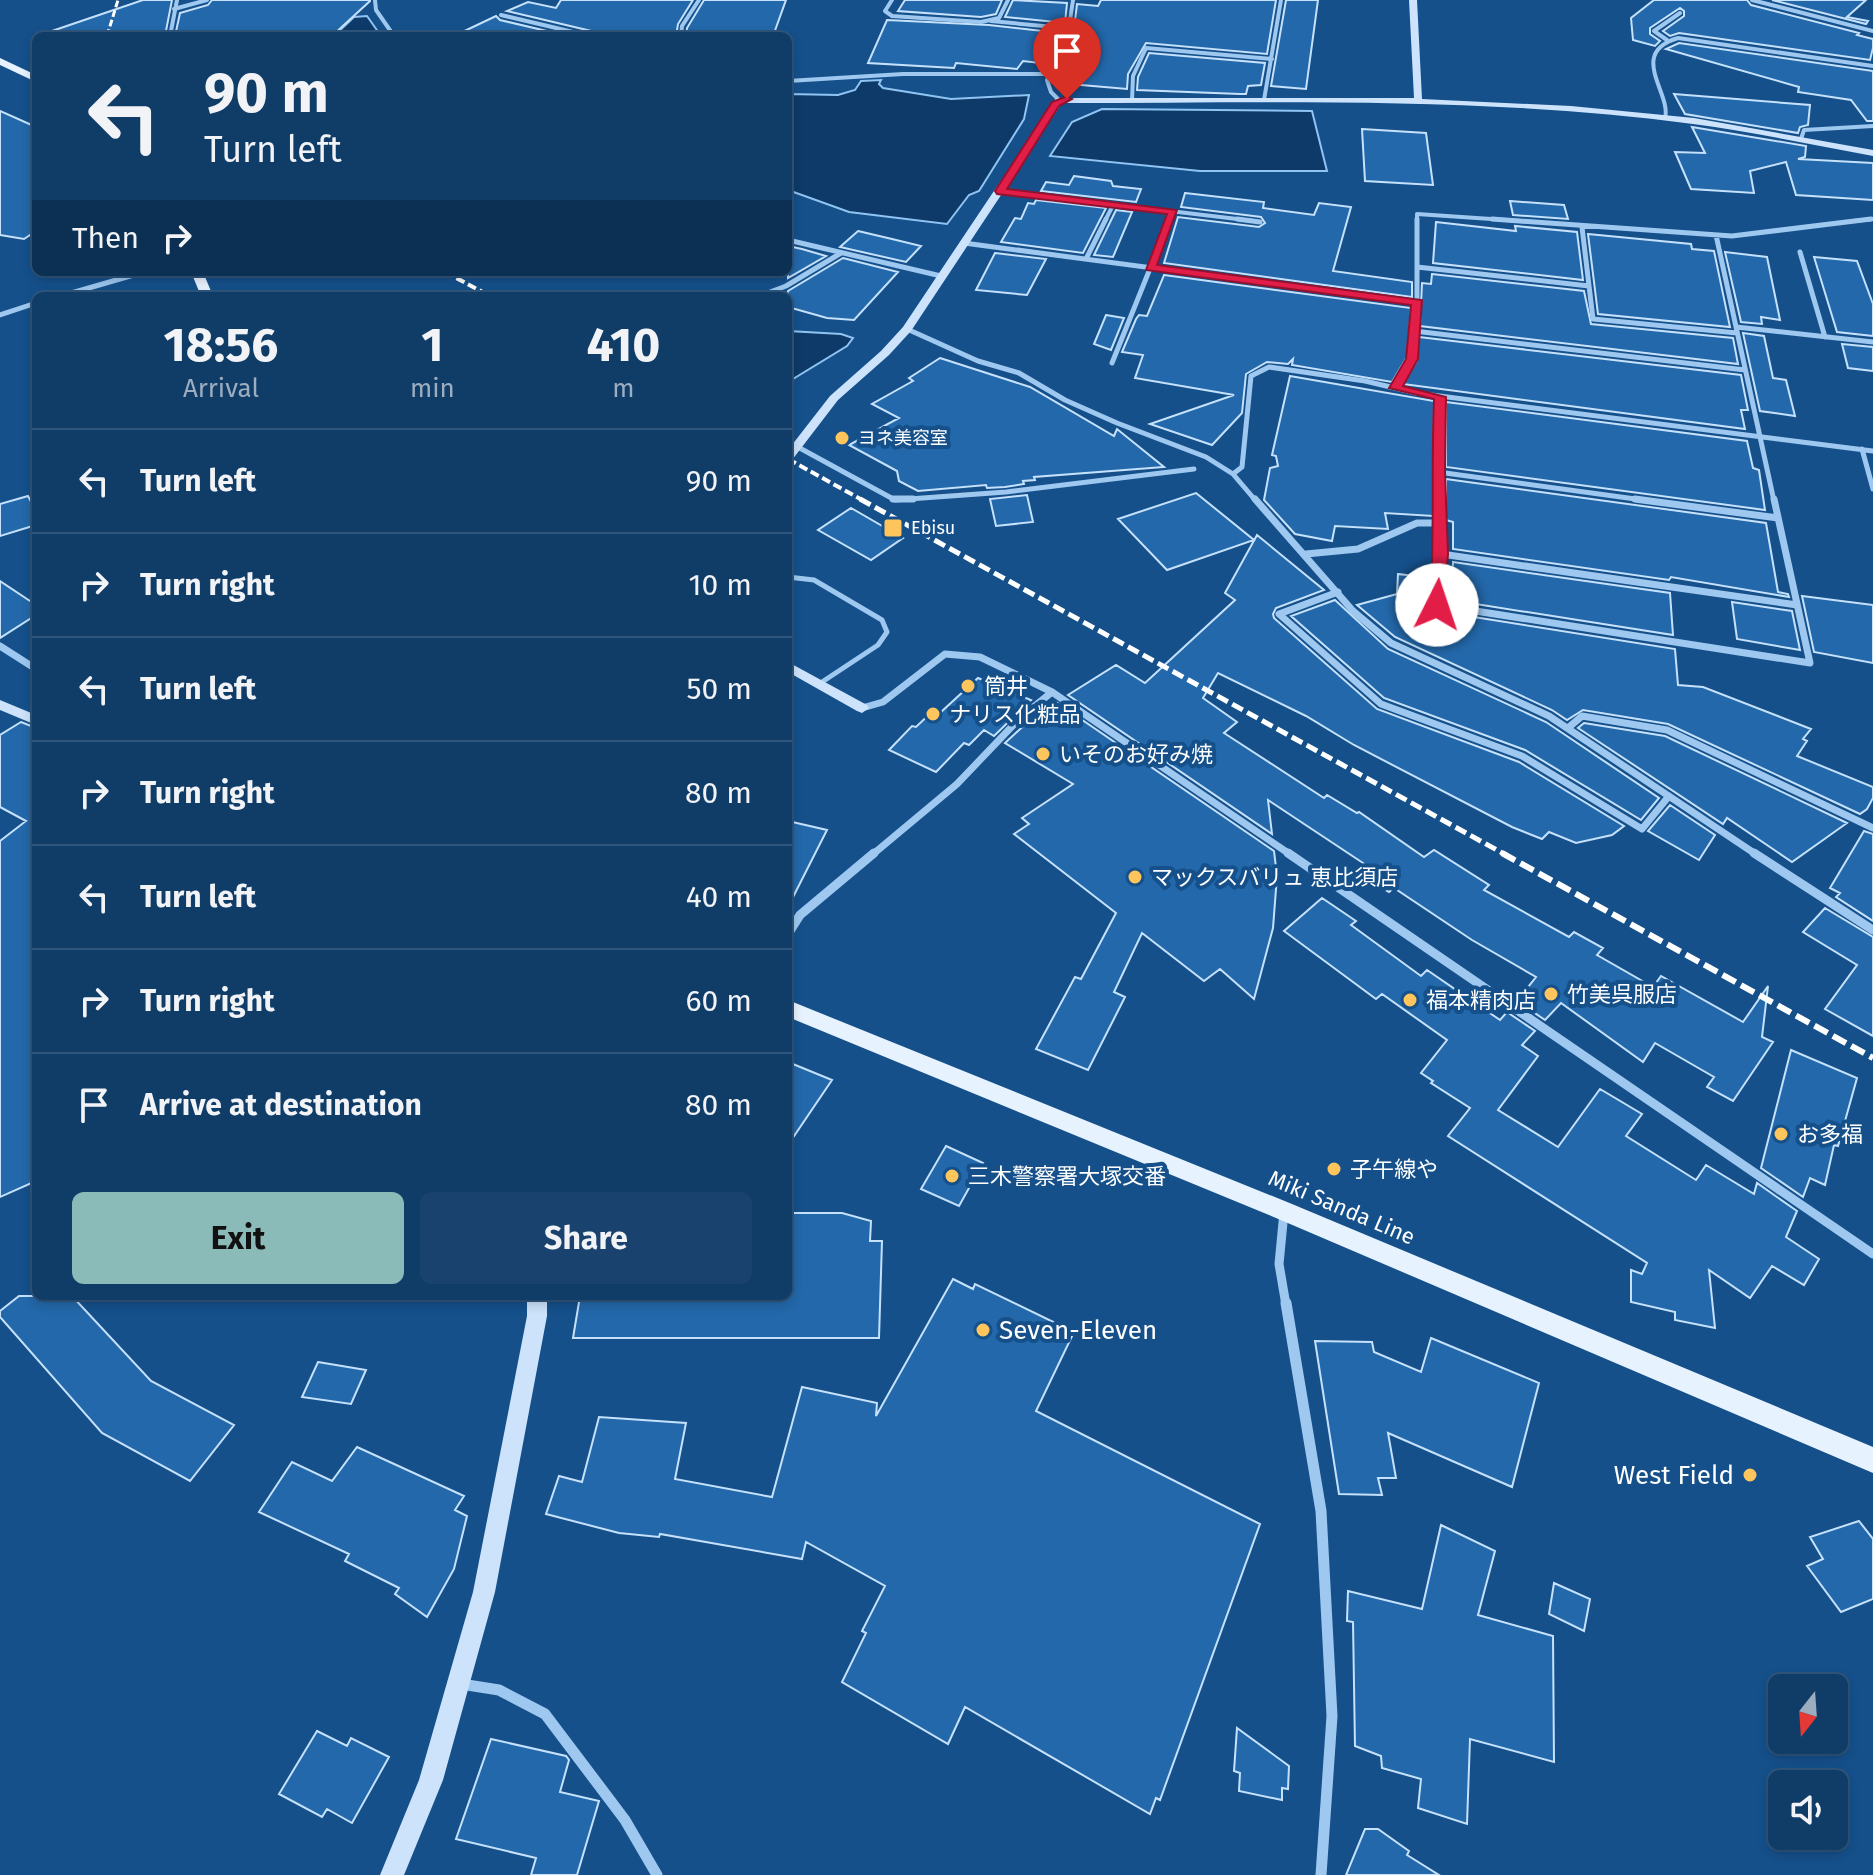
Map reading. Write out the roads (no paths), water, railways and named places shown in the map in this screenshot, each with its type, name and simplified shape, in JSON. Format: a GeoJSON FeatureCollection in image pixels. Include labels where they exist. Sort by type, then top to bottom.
{"type":"FeatureCollection","features":[{"type":"Feature","properties":{"kind":"main road"},"geometry":{"type":"LineString","coordinates":[[0,61],[32,77]]}},
{"type":"Feature","properties":{"kind":"main road","name":"Miki Sanda Line"},"geometry":{"type":"LineString","coordinates":[[792,1010],[1284,1211],[1873,1460]]}},
{"type":"Feature","properties":{"kind":"street"},"geometry":{"type":"LineString","coordinates":[[171,32],[177,0]]}},
{"type":"Feature","properties":{"kind":"street"},"geometry":{"type":"LineString","coordinates":[[174,9],[207,0]]}},
{"type":"Feature","properties":{"kind":"street"},"geometry":{"type":"LineString","coordinates":[[375,0],[376,10],[391,32]]}},
{"type":"Feature","properties":{"kind":"street"},"geometry":{"type":"LineString","coordinates":[[681,32],[699,0]]}},
{"type":"Feature","properties":{"kind":"street"},"geometry":{"type":"LineString","coordinates":[[892,0],[885,11],[892,16],[1064,28],[1069,27],[1073,0]]}},
{"type":"Feature","properties":{"kind":"street"},"geometry":{"type":"LineString","coordinates":[[991,21],[999,18],[1008,0]]}},
{"type":"Feature","properties":{"kind":"street"},"geometry":{"type":"LineString","coordinates":[[1264,100],[1281,0]]}},
{"type":"Feature","properties":{"kind":"street"},"geometry":{"type":"LineString","coordinates":[[1413,0],[1418,101]]}},
{"type":"Feature","properties":{"kind":"street"},"geometry":{"type":"LineString","coordinates":[[1752,0],[1873,31]]}},
{"type":"Feature","properties":{"kind":"street"},"geometry":{"type":"LineString","coordinates":[[1667,40],[1654,31],[1680,13]]}},
{"type":"Feature","properties":{"kind":"street"},"geometry":{"type":"LineString","coordinates":[[501,15],[573,32]]}},
{"type":"Feature","properties":{"kind":"street"},"geometry":{"type":"LineString","coordinates":[[1064,28],[1067,32],[1047,80],[1051,92],[1059,100],[1418,101],[1571,109],[1665,118],[1873,153]]}},
{"type":"Feature","properties":{"kind":"street"},"geometry":{"type":"LineString","coordinates":[[1665,118],[1667,105],[1655,83],[1654,64],[1661,45],[1667,40],[1678,38],[1873,66]]}},
{"type":"Feature","properties":{"kind":"street"},"geometry":{"type":"LineString","coordinates":[[1132,100],[1133,76],[1146,48],[1272,59]]}},
{"type":"Feature","properties":{"kind":"street"},"geometry":{"type":"LineString","coordinates":[[792,81],[903,74],[1049,74]]}},
{"type":"Feature","properties":{"kind":"street"},"geometry":{"type":"LineString","coordinates":[[792,452],[834,398],[907,329],[1059,100]]}},
{"type":"Feature","properties":{"kind":"street"},"geometry":{"type":"LineString","coordinates":[[1801,139],[1804,130],[1873,126]]}},
{"type":"Feature","properties":{"kind":"street"},"geometry":{"type":"LineString","coordinates":[[1001,191],[1260,222]]}},
{"type":"Feature","properties":{"kind":"street"},"geometry":{"type":"LineString","coordinates":[[1086,259],[1113,205]]}},
{"type":"Feature","properties":{"kind":"street"},"geometry":{"type":"LineString","coordinates":[[1112,363],[1173,212]]}},
{"type":"Feature","properties":{"kind":"street"},"geometry":{"type":"LineString","coordinates":[[1395,388],[1412,359],[1417,303],[1417,214],[1751,236],[1873,219]]}},
{"type":"Feature","properties":{"kind":"street"},"geometry":{"type":"LineString","coordinates":[[1582,227],[1593,319],[1873,342]]}},
{"type":"Feature","properties":{"kind":"street"},"geometry":{"type":"LineString","coordinates":[[1440,397],[1438,472],[1441,554],[1437,605],[1810,663],[1716,235]]}},
{"type":"Feature","properties":{"kind":"street"},"geometry":{"type":"LineString","coordinates":[[792,241],[941,276]]}},
{"type":"Feature","properties":{"kind":"street"},"geometry":{"type":"LineString","coordinates":[[964,243],[1417,303]]}},
{"type":"Feature","properties":{"kind":"street"},"geometry":{"type":"LineString","coordinates":[[1800,252],[1825,337]]}},
{"type":"Feature","properties":{"kind":"street"},"geometry":{"type":"LineString","coordinates":[[770,292],[841,253]]}},
{"type":"Feature","properties":{"kind":"street"},"geometry":{"type":"LineString","coordinates":[[1417,267],[1589,286]]}},
{"type":"Feature","properties":{"kind":"street"},"geometry":{"type":"LineString","coordinates":[[75,292],[130,276]]}},
{"type":"Feature","properties":{"kind":"street"},"geometry":{"type":"LineString","coordinates":[[0,315],[32,304]]}},
{"type":"Feature","properties":{"kind":"street"},"geometry":{"type":"LineString","coordinates":[[907,329],[978,361],[1019,373],[1065,400],[1117,423],[1206,457],[1233,474],[1252,500],[1306,554],[1353,611],[1391,643],[1549,716],[1873,930]]}},
{"type":"Feature","properties":{"kind":"street"},"geometry":{"type":"LineString","coordinates":[[1414,331],[1745,370]]}},
{"type":"Feature","properties":{"kind":"street"},"geometry":{"type":"LineString","coordinates":[[1233,474],[1242,467],[1251,376],[1269,367],[1365,381],[1440,397],[1873,451]]}},
{"type":"Feature","properties":{"kind":"street"},"geometry":{"type":"LineString","coordinates":[[796,446],[895,500],[1006,492],[1194,469]]}},
{"type":"Feature","properties":{"kind":"street"},"geometry":{"type":"LineString","coordinates":[[1862,449],[1873,489]]}},
{"type":"Feature","properties":{"kind":"street"},"geometry":{"type":"LineString","coordinates":[[1438,472],[1778,518]]}},
{"type":"Feature","properties":{"kind":"street"},"geometry":{"type":"LineString","coordinates":[[1306,554],[1358,549],[1417,523],[1440,523]]}},
{"type":"Feature","properties":{"kind":"street"},"geometry":{"type":"LineString","coordinates":[[1441,554],[1797,605]]}},
{"type":"Feature","properties":{"kind":"street"},"geometry":{"type":"LineString","coordinates":[[1338,592],[1279,614],[1381,704],[1522,756],[1642,829],[1669,796]]}},
{"type":"Feature","properties":{"kind":"street"},"geometry":{"type":"LineString","coordinates":[[0,646],[32,666]]}},
{"type":"Feature","properties":{"kind":"street"},"geometry":{"type":"LineString","coordinates":[[792,669],[862,708],[883,702],[945,654],[980,657],[1052,692],[1873,1254]]}},
{"type":"Feature","properties":{"kind":"street"},"geometry":{"type":"LineString","coordinates":[[792,928],[800,915],[957,784],[1020,718],[1052,692]]}},
{"type":"Feature","properties":{"kind":"street"},"geometry":{"type":"LineString","coordinates":[[0,705],[32,718]]}},
{"type":"Feature","properties":{"kind":"street"},"geometry":{"type":"LineString","coordinates":[[1568,728],[1582,716],[1667,730],[1873,828]]}},
{"type":"Feature","properties":{"kind":"street"},"geometry":{"type":"LineString","coordinates":[[1284,1211],[1279,1264],[1321,1511],[1323,1542],[1332,1716],[1321,1875]]}},
{"type":"Feature","properties":{"kind":"street"},"geometry":{"type":"LineString","coordinates":[[392,1875],[431,1780],[484,1592],[537,1316],[537,1300]]}},
{"type":"Feature","properties":{"kind":"street"},"geometry":{"type":"LineString","coordinates":[[458,1683],[499,1690],[545,1714],[625,1820],[657,1875]]}},
{"type":"Feature","properties":{"kind":"lane"},"geometry":{"type":"LineString","coordinates":[[792,577],[814,580],[882,620],[887,632],[878,645],[817,685]]}},
{"type":"Feature","properties":{"kind":"water"},"geometry":{"type":"Polygon","coordinates":[[[367,16],[378,32],[338,32],[354,17],[367,16]]]}},
{"type":"Feature","properties":{"kind":"water"},"geometry":{"type":"Polygon","coordinates":[[[881,80],[879,84],[883,88],[951,99],[1029,95],[1024,119],[979,191],[969,195],[947,224],[849,212],[792,191],[792,94],[838,95],[855,90],[861,81],[881,80]]]}},
{"type":"Feature","properties":{"kind":"water"},"geometry":{"type":"Polygon","coordinates":[[[1102,109],[1312,111],[1327,171],[1200,171],[1050,156],[1072,122],[1102,109]]]}},
{"type":"Feature","properties":{"kind":"water"},"geometry":{"type":"Polygon","coordinates":[[[792,331],[841,334],[853,338],[847,346],[792,380],[792,331]]]}},
{"type":"Feature","properties":{"kind":"railway"},"geometry":{"type":"LineString","coordinates":[[108,32],[118,0]]}},
{"type":"Feature","properties":{"kind":"railway"},"geometry":{"type":"LineString","coordinates":[[452,276],[482,292]]}},
{"type":"Feature","properties":{"kind":"railway"},"geometry":{"type":"LineString","coordinates":[[792,461],[864,501]]}},
{"type":"Feature","properties":{"kind":"railway"},"geometry":{"type":"LineString","coordinates":[[860,499],[1506,855]]}},
{"type":"Feature","properties":{"kind":"railway"},"geometry":{"type":"LineString","coordinates":[[1502,853],[1873,1058]]}},
{"type":"Feature","properties":{"kind":"place","name":"ヨネ美容室"},"geometry":{"type":"Point","coordinates":[842,438]}},
{"type":"Feature","properties":{"kind":"place","name":"Ebisu"},"geometry":{"type":"Point","coordinates":[893,528]}},
{"type":"Feature","properties":{"kind":"place","name":"筒井"},"geometry":{"type":"Point","coordinates":[968,686]}},
{"type":"Feature","properties":{"kind":"place","name":"ナリス化粧品"},"geometry":{"type":"Point","coordinates":[933,714]}},
{"type":"Feature","properties":{"kind":"place","name":"いそのお好み焼"},"geometry":{"type":"Point","coordinates":[1043,754]}},
{"type":"Feature","properties":{"kind":"place","name":"マックスバリュ 恵比須店"},"geometry":{"type":"Point","coordinates":[1135,877]}},
{"type":"Feature","properties":{"kind":"place","name":"竹美呉服店"},"geometry":{"type":"Point","coordinates":[1551,994]}},
{"type":"Feature","properties":{"kind":"place","name":"福本精肉店"},"geometry":{"type":"Point","coordinates":[1410,1000]}},
{"type":"Feature","properties":{"kind":"place","name":"お多福"},"geometry":{"type":"Point","coordinates":[1781,1134]}},
{"type":"Feature","properties":{"kind":"place","name":"子午線や"},"geometry":{"type":"Point","coordinates":[1334,1169]}},
{"type":"Feature","properties":{"kind":"place","name":"三木警察署大塚交番"},"geometry":{"type":"Point","coordinates":[952,1176]}},
{"type":"Feature","properties":{"kind":"place","name":"Seven-Eleven"},"geometry":{"type":"Point","coordinates":[983,1330]}},
{"type":"Feature","properties":{"kind":"place","name":"West Field"},"geometry":{"type":"Point","coordinates":[1750,1475]}}]}
